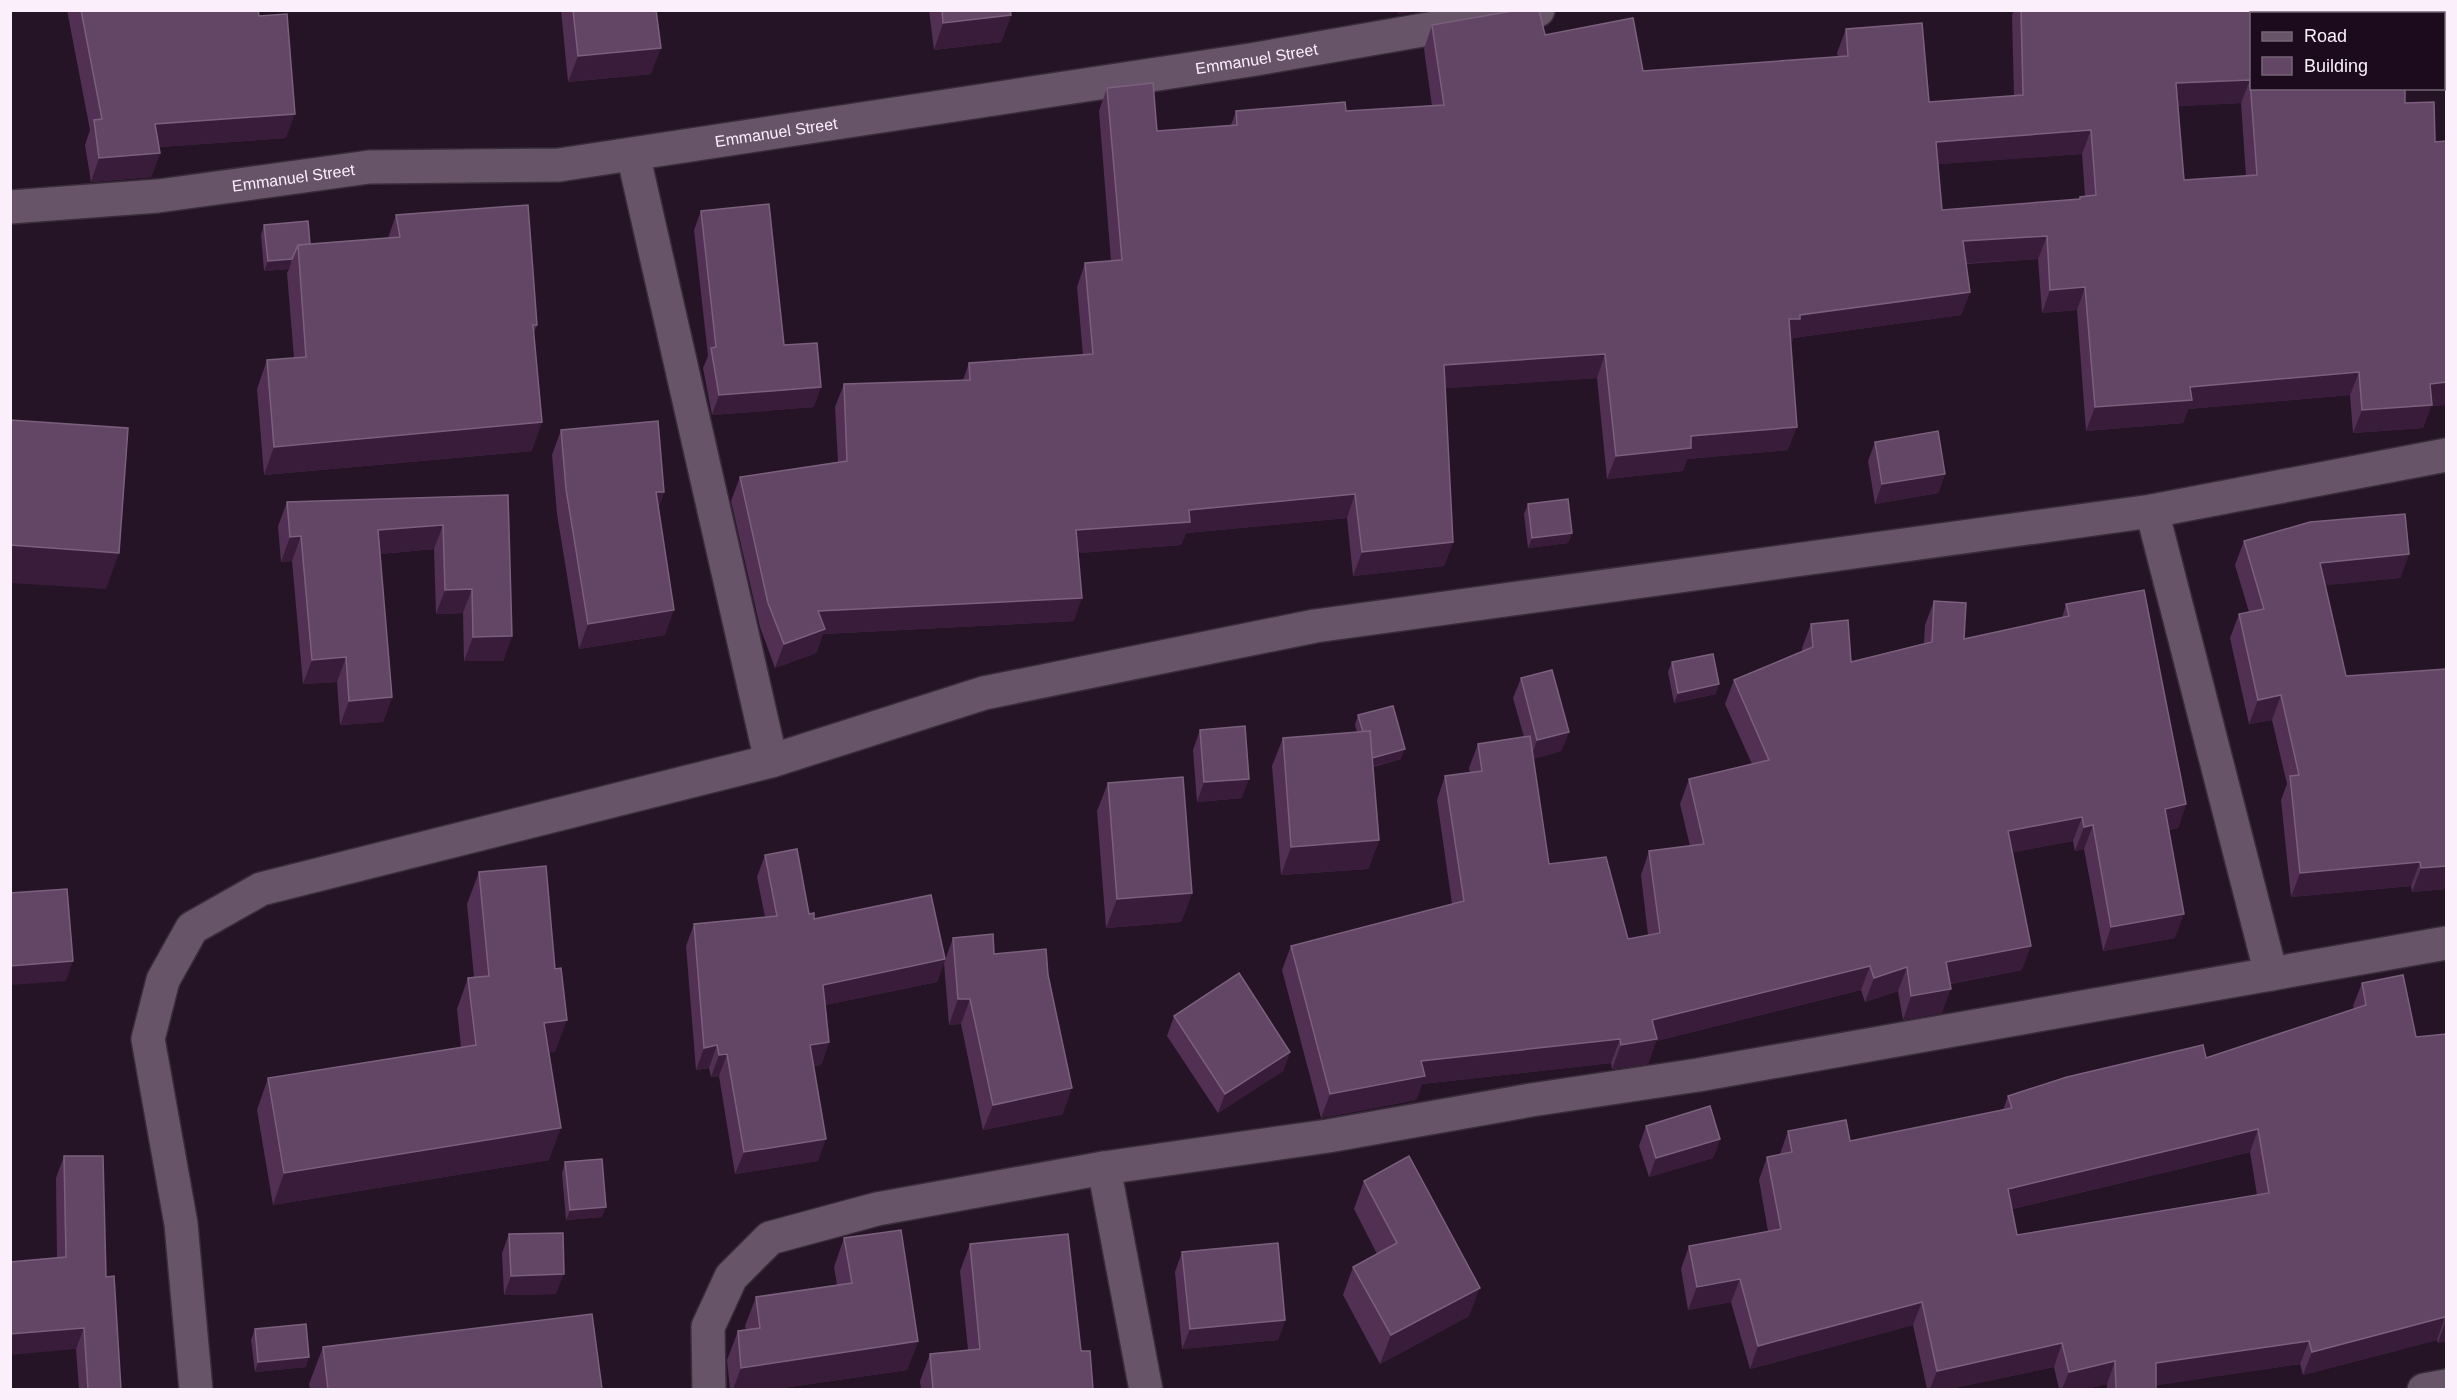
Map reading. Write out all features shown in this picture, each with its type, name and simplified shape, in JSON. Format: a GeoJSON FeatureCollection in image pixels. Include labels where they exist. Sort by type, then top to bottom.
{"type":"FeatureCollection","features":[{"type":"Feature","properties":{"kind":"street","name":"Emmanuel Street"},"geometry":{"type":"LineString","coordinates":[[10,207],[158,196],[369,167],[559,165],[1250,60],[1538,10]]}},
{"type":"Feature","properties":{"kind":"street"},"geometry":{"type":"LineString","coordinates":[[633,154],[771,761]]}},
{"type":"Feature","properties":{"kind":"street"},"geometry":{"type":"LineString","coordinates":[[196,1389],[181,1224],[148,1039],[163,980],[192,928],[261,889],[771,761],[984,693],[1315,626],[2152,511],[2446,455]]}},
{"type":"Feature","properties":{"kind":"street"},"geometry":{"type":"LineString","coordinates":[[2152,511],[2271,974]]}},
{"type":"Feature","properties":{"kind":"street"},"geometry":{"type":"LineString","coordinates":[[709,1389],[708,1327],[730,1276],[770,1238],[878,1209],[1104,1167],[1328,1137],[1531,1100],[1710,1073],[2446,943]]}},
{"type":"Feature","properties":{"kind":"street"},"geometry":{"type":"LineString","coordinates":[[1104,1167],[1146,1389]]}},
{"type":"Feature","properties":{"kind":"street"},"geometry":{"type":"LineString","coordinates":[[2424,1389],[2446,1386]]}},
{"type":"Feature","properties":{"kind":"building"},"geometry":{"type":"Polygon","coordinates":[[[81,10],[258,10],[259,16],[287,14],[295,114],[155,124],[160,153],[99,158],[94,120],[102,119],[81,10]]]}},
{"type":"Feature","properties":{"kind":"building"},"geometry":{"type":"Polygon","coordinates":[[[573,10],[656,10],[661,48],[578,56],[573,10]]]}},
{"type":"Feature","properties":{"kind":"building"},"geometry":{"type":"Polygon","coordinates":[[[942,10],[1010,10],[1011,15],[943,23],[942,10]]]}},
{"type":"Feature","properties":{"kind":"building"},"geometry":{"type":"Polygon","coordinates":[[[1518,10],[1539,10],[1545,35],[1633,18],[1643,71],[1848,56],[1846,29],[1922,23],[1929,102],[2023,95],[2021,10],[2403,10],[2403,12],[2250,12],[2250,80],[2176,83],[2184,180],[2257,175],[2251,90],[2405,90],[2405,103],[2434,102],[2435,142],[2446,141],[2446,382],[2430,384],[2432,405],[2362,410],[2359,372],[2190,387],[2192,400],[2095,407],[2085,287],[2050,290],[2047,236],[1963,241],[1970,292],[1800,315],[1800,319],[1789,319],[1797,427],[1691,436],[1691,448],[1616,456],[1605,354],[1444,365],[1453,542],[1362,552],[1355,494],[1189,510],[1190,522],[1076,530],[1082,598],[818,611],[825,629],[784,644],[768,603],[740,477],[847,461],[844,384],[970,380],[969,363],[1093,354],[1085,263],[1122,260],[1107,88],[1153,83],[1157,131],[1237,125],[1236,111],[1345,102],[1346,111],[1444,105],[1432,25],[1518,10]],[[2091,130],[1936,142],[1942,210],[2080,199],[2080,197],[2096,195],[2091,130]]]}},
{"type":"Feature","properties":{"kind":"building"},"geometry":{"type":"Polygon","coordinates":[[[769,204],[784,345],[817,343],[821,387],[719,395],[711,348],[716,347],[701,211],[769,204]]]}},
{"type":"Feature","properties":{"kind":"building"},"geometry":{"type":"Polygon","coordinates":[[[528,205],[537,325],[533,325],[542,422],[274,447],[267,360],[306,357],[298,245],[400,237],[396,215],[528,205]]]}},
{"type":"Feature","properties":{"kind":"building"},"geometry":{"type":"Polygon","coordinates":[[[308,221],[310,244],[298,245],[292,259],[268,261],[264,225],[308,221]]]}},
{"type":"Feature","properties":{"kind":"building"},"geometry":{"type":"Polygon","coordinates":[[[10,420],[128,428],[119,553],[10,545],[10,420]]]}},
{"type":"Feature","properties":{"kind":"building"},"geometry":{"type":"Polygon","coordinates":[[[658,421],[664,492],[656,492],[674,610],[588,624],[566,489],[561,430],[658,421]]]}},
{"type":"Feature","properties":{"kind":"building"},"geometry":{"type":"Polygon","coordinates":[[[1938,431],[1945,474],[1882,484],[1875,442],[1938,431]]]}},
{"type":"Feature","properties":{"kind":"building"},"geometry":{"type":"Polygon","coordinates":[[[508,495],[512,636],[473,637],[472,589],[445,590],[443,525],[378,530],[392,697],[349,701],[346,657],[312,660],[301,536],[290,537],[287,502],[508,495]]]}},
{"type":"Feature","properties":{"kind":"building"},"geometry":{"type":"Polygon","coordinates":[[[1568,499],[1572,533],[1532,538],[1528,504],[1568,499]]]}},
{"type":"Feature","properties":{"kind":"building"},"geometry":{"type":"Polygon","coordinates":[[[2405,514],[2409,554],[2320,563],[2346,676],[2446,669],[2446,866],[2421,868],[2420,862],[2300,873],[2290,776],[2299,775],[2281,695],[2258,700],[2239,614],[2264,609],[2244,541],[2310,522],[2405,514]]]}},
{"type":"Feature","properties":{"kind":"building"},"geometry":{"type":"Polygon","coordinates":[[[2144,590],[2186,804],[2165,809],[2184,914],[2111,927],[2093,825],[2084,827],[2082,817],[2008,831],[2031,946],[1946,962],[1951,989],[1911,996],[1907,967],[1874,978],[1870,966],[1652,1020],[1657,1039],[1621,1045],[1620,1039],[1421,1061],[1425,1076],[1330,1094],[1291,946],[1464,901],[1445,776],[1482,771],[1478,744],[1530,736],[1549,864],[1606,857],[1628,939],[1660,933],[1649,851],[1704,844],[1689,779],[1769,760],[1734,680],[1813,647],[1811,624],[1848,620],[1851,662],[1932,642],[1934,601],[1966,603],[1964,639],[2069,616],[2066,604],[2144,590]]]}},
{"type":"Feature","properties":{"kind":"building"},"geometry":{"type":"Polygon","coordinates":[[[1713,654],[1719,684],[1678,693],[1672,662],[1713,654]]]}},
{"type":"Feature","properties":{"kind":"building"},"geometry":{"type":"Polygon","coordinates":[[[1552,670],[1569,732],[1537,740],[1521,678],[1552,670]]]}},
{"type":"Feature","properties":{"kind":"building"},"geometry":{"type":"Polygon","coordinates":[[[1393,706],[1405,749],[1372,758],[1370,731],[1363,732],[1358,715],[1393,706]]]}},
{"type":"Feature","properties":{"kind":"building"},"geometry":{"type":"Polygon","coordinates":[[[1245,726],[1249,779],[1204,782],[1200,730],[1245,726]]]}},
{"type":"Feature","properties":{"kind":"building"},"geometry":{"type":"Polygon","coordinates":[[[1370,731],[1379,840],[1291,847],[1283,738],[1370,731]]]}},
{"type":"Feature","properties":{"kind":"building"},"geometry":{"type":"Polygon","coordinates":[[[1183,777],[1192,893],[1117,899],[1108,783],[1183,777]]]}},
{"type":"Feature","properties":{"kind":"building"},"geometry":{"type":"Polygon","coordinates":[[[797,849],[809,914],[814,913],[814,919],[931,895],[945,959],[823,985],[829,1042],[810,1045],[826,1139],[744,1152],[727,1054],[719,1055],[717,1045],[704,1048],[694,924],[777,916],[765,855],[797,849]]]}},
{"type":"Feature","properties":{"kind":"building"},"geometry":{"type":"Polygon","coordinates":[[[546,866],[555,969],[561,968],[567,1020],[544,1023],[561,1128],[284,1173],[268,1078],[476,1045],[468,978],[489,976],[479,872],[546,866]]]}},
{"type":"Feature","properties":{"kind":"building"},"geometry":{"type":"Polygon","coordinates":[[[67,889],[73,961],[10,966],[10,893],[67,889]]]}},
{"type":"Feature","properties":{"kind":"building"},"geometry":{"type":"Polygon","coordinates":[[[993,934],[994,954],[1046,949],[1048,975],[1072,1088],[993,1105],[970,999],[958,999],[953,938],[993,934]]]}},
{"type":"Feature","properties":{"kind":"building"},"geometry":{"type":"Polygon","coordinates":[[[1239,973],[1290,1052],[1225,1094],[1174,1016],[1239,973]]]}},
{"type":"Feature","properties":{"kind":"building"},"geometry":{"type":"Polygon","coordinates":[[[2403,975],[2416,1037],[2446,1034],[2446,1320],[2445,1317],[2312,1352],[2309,1341],[2156,1363],[2156,1389],[2116,1389],[2115,1361],[2069,1372],[2062,1343],[1937,1371],[1922,1302],[1758,1346],[1740,1279],[1697,1287],[1689,1246],[1781,1229],[1767,1157],[1792,1152],[1788,1131],[1846,1120],[1850,1141],[2012,1108],[2008,1096],[2067,1077],[2203,1045],[2206,1058],[2366,1005],[2362,983],[2403,975]],[[2258,1129],[2008,1189],[2017,1235],[2269,1193],[2258,1129]]]}},
{"type":"Feature","properties":{"kind":"building"},"geometry":{"type":"Polygon","coordinates":[[[1710,1106],[1720,1139],[1656,1158],[1646,1126],[1710,1106]]]}},
{"type":"Feature","properties":{"kind":"building"},"geometry":{"type":"Polygon","coordinates":[[[64,1156],[103,1156],[106,1277],[114,1276],[121,1389],[88,1389],[84,1328],[10,1334],[10,1262],[66,1257],[64,1156]]]}},
{"type":"Feature","properties":{"kind":"building"},"geometry":{"type":"Polygon","coordinates":[[[1409,1156],[1480,1288],[1391,1335],[1353,1267],[1397,1243],[1364,1181],[1409,1156]]]}},
{"type":"Feature","properties":{"kind":"building"},"geometry":{"type":"Polygon","coordinates":[[[602,1159],[606,1207],[570,1210],[565,1162],[602,1159]]]}},
{"type":"Feature","properties":{"kind":"building"},"geometry":{"type":"Polygon","coordinates":[[[901,1230],[918,1341],[741,1368],[738,1331],[760,1328],[756,1297],[852,1283],[844,1238],[901,1230]]]}},
{"type":"Feature","properties":{"kind":"building"},"geometry":{"type":"Polygon","coordinates":[[[563,1233],[564,1274],[511,1276],[509,1234],[563,1233]]]}},
{"type":"Feature","properties":{"kind":"building"},"geometry":{"type":"Polygon","coordinates":[[[1068,1234],[1081,1351],[1090,1351],[1093,1389],[933,1389],[930,1354],[980,1349],[970,1244],[1068,1234]]]}},
{"type":"Feature","properties":{"kind":"building"},"geometry":{"type":"Polygon","coordinates":[[[1278,1243],[1285,1320],[1190,1329],[1182,1252],[1278,1243]]]}},
{"type":"Feature","properties":{"kind":"building"},"geometry":{"type":"Polygon","coordinates":[[[592,1314],[602,1389],[328,1389],[323,1347],[592,1314]]]}},
{"type":"Feature","properties":{"kind":"building"},"geometry":{"type":"Polygon","coordinates":[[[306,1324],[309,1357],[258,1362],[255,1329],[306,1324]]]}}]}
